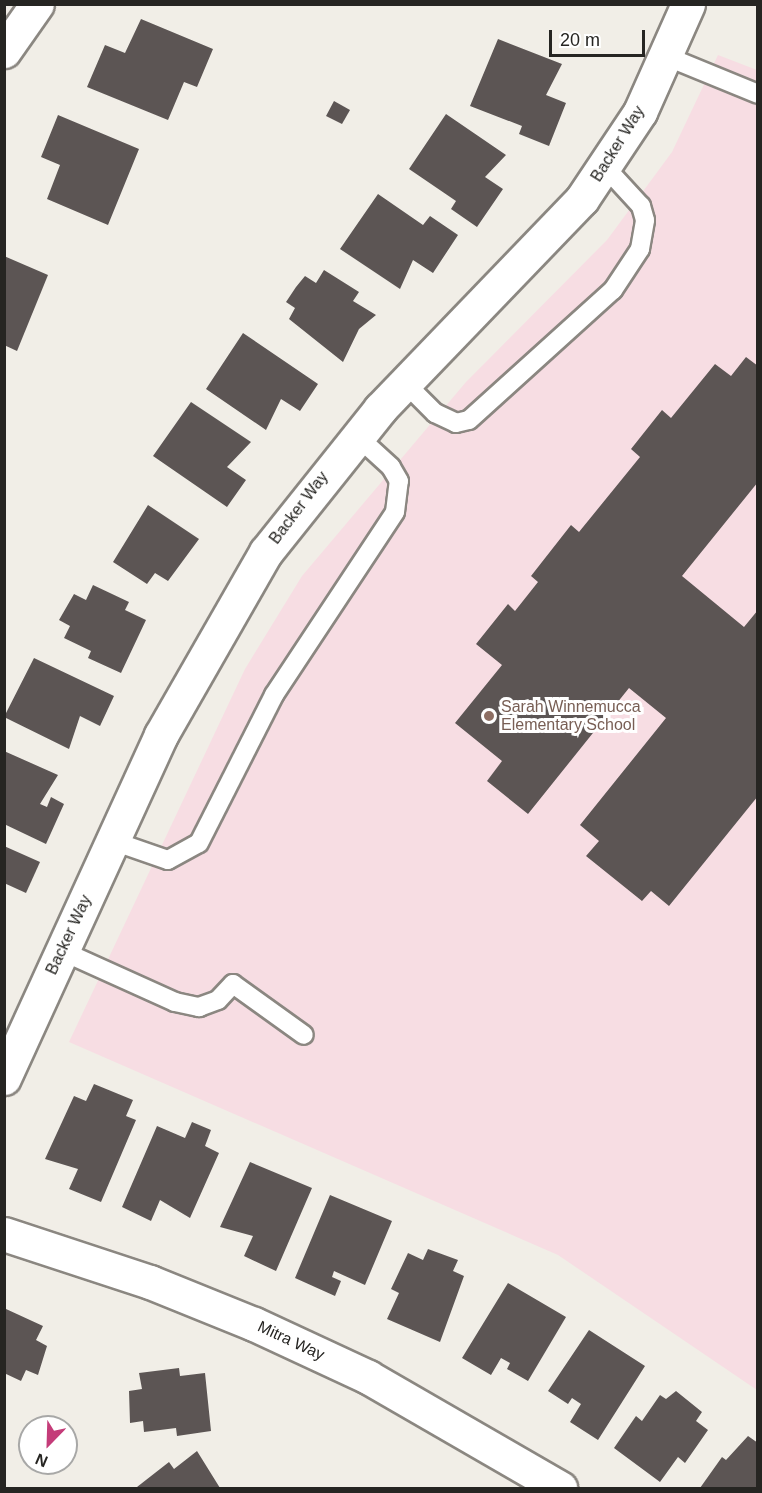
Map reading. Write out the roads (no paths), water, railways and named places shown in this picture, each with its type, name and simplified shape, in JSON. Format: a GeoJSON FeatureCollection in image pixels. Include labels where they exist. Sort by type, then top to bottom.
{"type":"FeatureCollection","features":[{"type":"Feature","properties":{"kind":"street"},"geometry":{"type":"LineString","coordinates":[[4,51],[37,4]]}},
{"type":"Feature","properties":{"kind":"street","name":"Backer Way"},"geometry":{"type":"LineString","coordinates":[[4,1078],[161,735],[240,593],[357,436],[404,382],[561,224],[606,168],[668,57],[688,4]]}},
{"type":"Feature","properties":{"kind":"street","name":"Mitra Way"},"geometry":{"type":"LineString","coordinates":[[4,1234],[150,1282],[274,1333],[368,1377],[560,1488]]}},
{"type":"Feature","properties":{"kind":"lane"},"geometry":{"type":"LineString","coordinates":[[668,57],[758,94]]}},
{"type":"Feature","properties":{"kind":"lane"},"geometry":{"type":"LineString","coordinates":[[404,382],[435,413],[456,423],[469,420],[613,290],[640,249],[645,220],[640,206],[606,168]]}},
{"type":"Feature","properties":{"kind":"lane"},"geometry":{"type":"LineString","coordinates":[[112,841],[168,860],[199,843],[280,686],[395,512],[399,481],[391,466],[357,436]]}},
{"type":"Feature","properties":{"kind":"lane"},"geometry":{"type":"LineString","coordinates":[[62,951],[175,1002],[199,1007],[218,1000],[233,984],[304,1035]]}},
{"type":"Feature","properties":{"kind":"place","name":"Sarah Winnemucca Elementary School"},"geometry":{"type":"Point","coordinates":[489,716]}}]}
